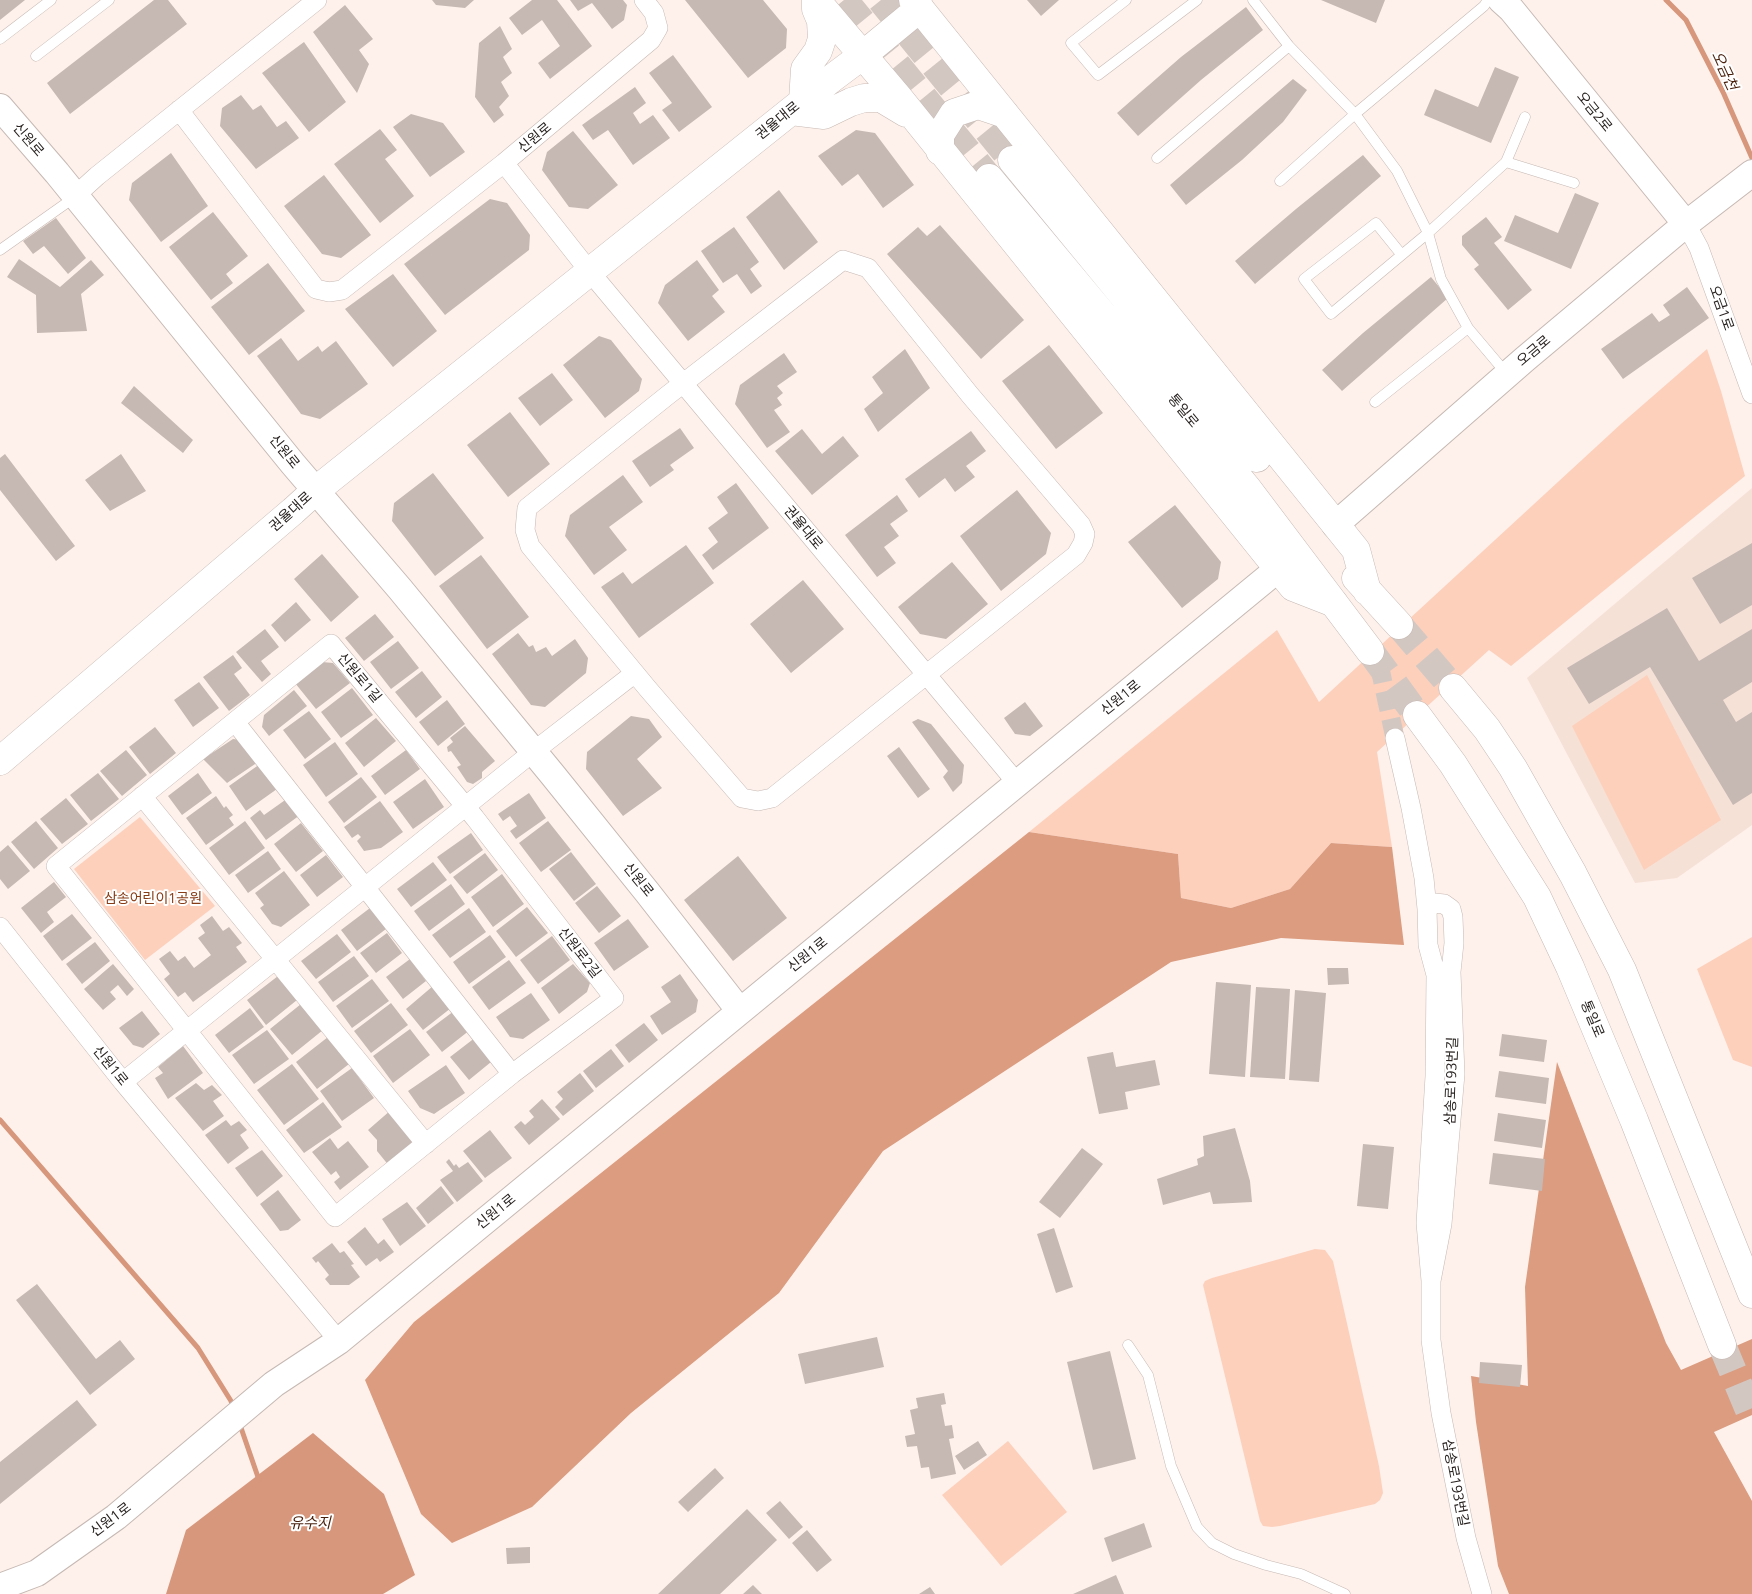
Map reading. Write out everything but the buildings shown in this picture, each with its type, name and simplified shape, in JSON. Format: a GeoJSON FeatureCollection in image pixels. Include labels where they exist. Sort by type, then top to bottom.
{"type":"FeatureCollection","features":[{"type":"Feature","properties":{"kind":"main road"},"geometry":{"type":"LineString","coordinates":[[816,0],[913,116],[1293,587],[1334,602]]}},
{"type":"Feature","properties":{"kind":"main road"},"geometry":{"type":"LineString","coordinates":[[816,0],[822,39],[818,51],[805,69],[797,106],[824,115],[850,102],[864,98],[881,98],[901,111],[913,116]]}},
{"type":"Feature","properties":{"kind":"main road"},"geometry":{"type":"LineString","coordinates":[[921,3],[1005,114],[1356,550],[1367,591]]}},
{"type":"Feature","properties":{"kind":"main road","name":"권율대로"},"geometry":{"type":"LineString","coordinates":[[0,761],[315,491],[863,55],[921,3]]}},
{"type":"Feature","properties":{"kind":"main road"},"geometry":{"type":"LineString","coordinates":[[940,151],[940,135],[954,113],[978,105],[1005,114]]}},
{"type":"Feature","properties":{"kind":"main road","name":"통일로"},"geometry":{"type":"LineString","coordinates":[[1012,160],[1367,591],[1399,624]]}},
{"type":"Feature","properties":{"kind":"main road","name":"통일로"},"geometry":{"type":"LineString","coordinates":[[989,178],[1247,488],[1370,651]]}},
{"type":"Feature","properties":{"kind":"main road"},"geometry":{"type":"LineString","coordinates":[[1453,688],[1486,729],[1513,768],[1573,874],[1622,970],[1752,1294]]}},
{"type":"Feature","properties":{"kind":"main road","name":"통일로"},"geometry":{"type":"LineString","coordinates":[[1417,715],[1454,764],[1537,897],[1570,967],[1634,1120],[1722,1345]]}},
{"type":"Feature","properties":{"kind":"street"},"geometry":{"type":"LineString","coordinates":[[75,196],[97,176],[317,0]]}},
{"type":"Feature","properties":{"kind":"street","name":"신원로"},"geometry":{"type":"LineString","coordinates":[[179,110],[316,289],[329,292],[342,290],[504,163],[651,40],[658,28],[654,13],[644,0]]}},
{"type":"Feature","properties":{"kind":"street","name":"오금2로"},"geometry":{"type":"LineString","coordinates":[[1501,0],[1511,9],[1686,224]]}},
{"type":"Feature","properties":{"kind":"street","name":"신원로"},"geometry":{"type":"LineString","coordinates":[[0,108],[75,196],[315,491],[400,590],[533,752],[647,892],[739,1010]]}},
{"type":"Feature","properties":{"kind":"street"},"geometry":{"type":"LineString","coordinates":[[504,163],[590,272]]}},
{"type":"Feature","properties":{"kind":"street","name":"오금로"},"geometry":{"type":"LineString","coordinates":[[1335,525],[1507,374],[1686,224],[1745,178]]}},
{"type":"Feature","properties":{"kind":"street","name":"오금1로"},"geometry":{"type":"LineString","coordinates":[[1686,224],[1699,248],[1752,394]]}},
{"type":"Feature","properties":{"kind":"street"},"geometry":{"type":"LineString","coordinates":[[843,260],[868,268],[970,395],[1081,525],[1085,534],[1084,543],[1076,555],[772,798],[758,801],[742,798],[530,546],[524,530],[527,508],[683,383],[843,260]]}},
{"type":"Feature","properties":{"kind":"street","name":"권율대로"},"geometry":{"type":"LineString","coordinates":[[590,272],[1017,783]]}},
{"type":"Feature","properties":{"kind":"street","name":"신원1로"},"geometry":{"type":"LineString","coordinates":[[0,1587],[37,1572],[116,1517],[274,1384],[339,1341],[1278,568]]}},
{"type":"Feature","properties":{"kind":"street","name":"신원로1길"},"geometry":{"type":"LineString","coordinates":[[186,1031],[56,866],[331,644],[465,807]]}},
{"type":"Feature","properties":{"kind":"street"},"geometry":{"type":"LineString","coordinates":[[123,1082],[533,752],[635,673]]}},
{"type":"Feature","properties":{"kind":"street"},"geometry":{"type":"LineString","coordinates":[[235,722],[512,1074]]}},
{"type":"Feature","properties":{"kind":"street","name":"삼송로193번길"},"geometry":{"type":"LineString","coordinates":[[1396,738],[1424,878],[1428,945],[1436,975],[1435,1076],[1426,1223],[1431,1281],[1432,1340],[1441,1413],[1466,1538],[1482,1594]]}},
{"type":"Feature","properties":{"kind":"street"},"geometry":{"type":"LineString","coordinates":[[142,796],[426,1144]]}},
{"type":"Feature","properties":{"kind":"street","name":"신원로2길"},"geometry":{"type":"LineString","coordinates":[[186,1031],[335,1217],[512,1074],[614,998],[465,807]]}},
{"type":"Feature","properties":{"kind":"street","name":"삼송로193번길"},"geometry":{"type":"LineString","coordinates":[[1427,909],[1435,903],[1444,904],[1452,909],[1454,943],[1451,972],[1455,1074],[1442,1224],[1431,1281]]}},
{"type":"Feature","properties":{"kind":"street","name":"신원1로"},"geometry":{"type":"LineString","coordinates":[[0,927],[123,1082],[339,1341]]}},
{"type":"Feature","properties":{"kind":"lane"},"geometry":{"type":"LineString","coordinates":[[0,39],[51,0]]}},
{"type":"Feature","properties":{"kind":"lane"},"geometry":{"type":"LineString","coordinates":[[36,56],[110,0]]}},
{"type":"Feature","properties":{"kind":"lane"},"geometry":{"type":"LineString","coordinates":[[1126,0],[1071,43],[1098,75],[1195,1]]}},
{"type":"Feature","properties":{"kind":"lane"},"geometry":{"type":"LineString","coordinates":[[1253,0],[1289,46],[1355,114],[1397,171],[1428,233],[1441,279],[1468,328],[1507,374]]}},
{"type":"Feature","properties":{"kind":"lane"},"geometry":{"type":"LineString","coordinates":[[1280,181],[1355,114],[1484,6],[1488,0]]}},
{"type":"Feature","properties":{"kind":"lane"},"geometry":{"type":"LineString","coordinates":[[1158,158],[1289,46]]}},
{"type":"Feature","properties":{"kind":"lane"},"geometry":{"type":"LineString","coordinates":[[1401,254],[1376,223],[1304,279],[1330,314],[1428,233],[1506,162],[1525,117]]}},
{"type":"Feature","properties":{"kind":"lane"},"geometry":{"type":"LineString","coordinates":[[1506,162],[1574,183]]}},
{"type":"Feature","properties":{"kind":"lane"},"geometry":{"type":"LineString","coordinates":[[0,250],[75,196]]}},
{"type":"Feature","properties":{"kind":"lane"},"geometry":{"type":"LineString","coordinates":[[1375,402],[1468,328]]}},
{"type":"Feature","properties":{"kind":"lane"},"geometry":{"type":"LineString","coordinates":[[1128,1345],[1148,1376],[1171,1466],[1196,1527],[1212,1543],[1234,1554],[1266,1566],[1301,1574],[1345,1594]]}},
{"type":"Feature","properties":{"kind":"shaded area"},"geometry":{"type":"Polygon","coordinates":[[[1752,488],[1752,825],[1677,878],[1635,883],[1527,678],[1752,488]]]}},
{"type":"Feature","properties":{"kind":"shaded area"},"geometry":{"type":"Polygon","coordinates":[[[1029,832],[1178,854],[1181,898],[1231,908],[1290,889],[1331,843],[1392,847],[1404,945],[1281,938],[1171,962],[883,1151],[779,1293],[631,1413],[532,1507],[452,1543],[421,1514],[365,1380],[414,1322],[1029,832]]]}},
{"type":"Feature","properties":{"kind":"shaded area"},"geometry":{"type":"Polygon","coordinates":[[[1557,1062],[1666,1343],[1681,1370],[1752,1339],[1752,1415],[1714,1432],[1752,1501],[1752,1594],[1509,1594],[1498,1566],[1476,1422],[1471,1376],[1528,1386],[1525,1287],[1557,1062]]]}},
{"type":"Feature","properties":{"kind":"green space"},"geometry":{"type":"Polygon","coordinates":[[[1707,349],[1745,476],[1511,666],[1489,650],[1377,752],[1392,847],[1331,843],[1290,889],[1231,908],[1181,898],[1178,854],[1029,832],[1277,630],[1319,702],[1622,423],[1707,349]]]}},
{"type":"Feature","properties":{"kind":"green space"},"geometry":{"type":"Polygon","coordinates":[[[1647,675],[1721,820],[1644,870],[1572,726],[1647,675]]]}},
{"type":"Feature","properties":{"kind":"green space","name":"삼송어린이1공원"},"geometry":{"type":"Polygon","coordinates":[[[140,817],[215,906],[145,960],[74,869],[140,817]]]}},
{"type":"Feature","properties":{"kind":"green space"},"geometry":{"type":"Polygon","coordinates":[[[1752,937],[1752,1067],[1733,1060],[1697,969],[1752,937]]]}},
{"type":"Feature","properties":{"kind":"green space"},"geometry":{"type":"Polygon","coordinates":[[[1315,1249],[1325,1250],[1333,1261],[1379,1466],[1383,1493],[1380,1500],[1375,1504],[1280,1526],[1263,1526],[1260,1521],[1203,1285],[1205,1281],[1212,1278],[1315,1249]]]}},
{"type":"Feature","properties":{"kind":"green space"},"geometry":{"type":"Polygon","coordinates":[[[1008,1441],[1067,1512],[1001,1566],[942,1495],[1008,1441]]]}},
{"type":"Feature","properties":{"kind":"water","name":"유수지"},"geometry":{"type":"Polygon","coordinates":[[[313,1433],[384,1494],[415,1575],[383,1594],[166,1594],[186,1530],[313,1433]]]}},
{"type":"Feature","properties":{"kind":"waterway","name":"오금천"},"geometry":{"type":"LineString","coordinates":[[1666,0],[1686,20],[1723,92],[1752,158]]}},
{"type":"Feature","properties":{"kind":"waterway"},"geometry":{"type":"LineString","coordinates":[[0,1120],[198,1348],[233,1407]]}},
{"type":"Feature","properties":{"kind":"waterway"},"geometry":{"type":"LineString","coordinates":[[239,1422],[259,1480]]}},
{"type":"Feature","properties":{"kind":"tunnel"},"geometry":{"type":"LineString","coordinates":[[844,0],[989,178]]}},
{"type":"Feature","properties":{"kind":"tunnel"},"geometry":{"type":"LineString","coordinates":[[881,0],[1012,160]]}},
{"type":"Feature","properties":{"kind":"tunnel"},"geometry":{"type":"LineString","coordinates":[[1399,625],[1453,688]]}},
{"type":"Feature","properties":{"kind":"tunnel"},"geometry":{"type":"LineString","coordinates":[[1370,651],[1417,715]]}},
{"type":"Feature","properties":{"kind":"tunnel"},"geometry":{"type":"LineString","coordinates":[[1379,664],[1395,738]]}},
{"type":"Feature","properties":{"kind":"tunnel"},"geometry":{"type":"LineString","coordinates":[[1722,1345],[1752,1417]]}}]}
